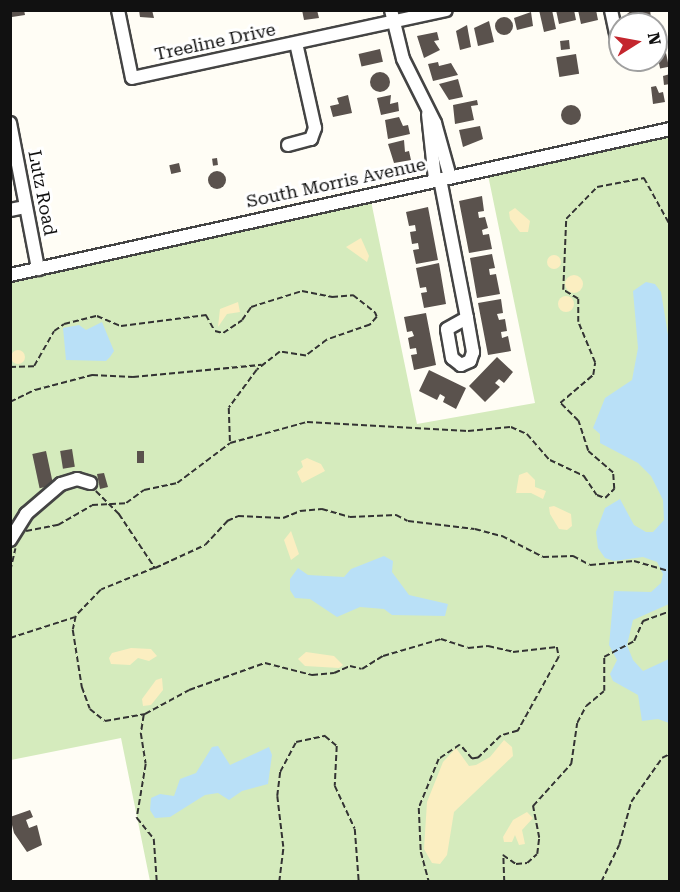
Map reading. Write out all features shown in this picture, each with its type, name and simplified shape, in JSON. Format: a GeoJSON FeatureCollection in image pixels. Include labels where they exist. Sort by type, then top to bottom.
{"type":"FeatureCollection","features":[{"type":"Feature","properties":{"kind":"street","name":"Treeline Drive"},"geometry":{"type":"LineString","coordinates":[[118,10],[132,78],[296,43],[392,16],[446,10]]}},
{"type":"Feature","properties":{"kind":"street"},"geometry":{"type":"LineString","coordinates":[[392,16],[403,59],[428,114],[442,178],[466,318]]}},
{"type":"Feature","properties":{"kind":"street"},"geometry":{"type":"LineString","coordinates":[[288,145],[311,139],[315,128],[296,43]]}},
{"type":"Feature","properties":{"kind":"street","name":"Lutz Road"},"geometry":{"type":"LineString","coordinates":[[10,123],[38,269]]}},
{"type":"Feature","properties":{"kind":"street","name":"South Morris Avenue"},"geometry":{"type":"LineString","coordinates":[[10,275],[669,129]]}},
{"type":"Feature","properties":{"kind":"street"},"geometry":{"type":"LineString","coordinates":[[10,210],[26,207]]}},
{"type":"Feature","properties":{"kind":"street"},"geometry":{"type":"LineString","coordinates":[[15,541],[26,514],[61,484],[76,479],[90,483]]}},
{"type":"Feature","properties":{"kind":"path"},"geometry":{"type":"LineString","coordinates":[[10,572],[15,541],[25,531],[58,525],[80,509],[107,503],[126,503],[144,490],[177,483],[230,443],[308,422],[468,431],[511,427],[527,434],[558,465],[584,476],[597,495],[605,498],[614,489],[613,473],[588,451],[578,421],[560,403],[593,375],[596,363],[578,322],[578,299],[563,290],[566,219],[597,187],[644,177],[669,225]]}},
{"type":"Feature","properties":{"kind":"path"},"geometry":{"type":"LineString","coordinates":[[10,367],[34,366],[54,331],[63,324],[97,316],[120,326],[206,315],[215,331],[223,333],[242,320],[251,307],[302,291],[332,297],[353,295],[377,317],[370,325],[327,340],[306,356],[286,350],[262,365],[229,408],[230,443]]}},
{"type":"Feature","properties":{"kind":"path"},"geometry":{"type":"LineString","coordinates":[[10,402],[35,390],[92,375],[133,377],[225,366],[262,365]]}},
{"type":"Feature","properties":{"kind":"path"},"geometry":{"type":"LineString","coordinates":[[90,483],[125,522],[155,568]]}},
{"type":"Feature","properties":{"kind":"path"},"geometry":{"type":"LineString","coordinates":[[10,638],[76,616],[110,584],[155,568],[205,545],[233,518],[283,518],[300,511],[322,509],[350,517],[396,515],[408,521],[475,529],[502,536],[543,558],[567,555],[590,565],[634,561],[669,571]]}},
{"type":"Feature","properties":{"kind":"path"},"geometry":{"type":"LineString","coordinates":[[504,882],[503,855],[516,864],[526,863],[537,854],[539,838],[533,806],[571,764],[577,723],[586,706],[604,691],[603,662],[609,654],[631,643],[643,621],[669,612]]}},
{"type":"Feature","properties":{"kind":"path"},"geometry":{"type":"LineString","coordinates":[[76,616],[73,630],[82,687],[90,709],[105,721],[145,714],[189,690],[265,663],[312,675],[334,673],[350,666],[362,669],[383,656],[441,639],[468,648],[488,646],[513,651],[557,647],[559,657],[518,731],[501,736],[478,758],[472,759],[460,745],[439,759],[419,808],[421,852],[429,882]]}},
{"type":"Feature","properties":{"kind":"path"},"geometry":{"type":"LineString","coordinates":[[145,714],[141,722],[146,764],[137,818],[154,839],[157,882]]}},
{"type":"Feature","properties":{"kind":"path"},"geometry":{"type":"LineString","coordinates":[[279,882],[283,847],[277,796],[280,772],[296,742],[324,736],[337,746],[335,786],[355,829],[359,882]]}},
{"type":"Feature","properties":{"kind":"path"},"geometry":{"type":"LineString","coordinates":[[601,882],[619,845],[631,802],[662,758],[669,754]]}},
{"type":"Feature","properties":{"kind":"green space"},"geometry":{"type":"Polygon","coordinates":[[[669,137],[669,881],[150,881],[121,738],[11,760],[10,282],[371,201],[417,424],[535,403],[488,175],[669,137]]]}},
{"type":"Feature","properties":{"kind":"sand"},"geometry":{"type":"Polygon","coordinates":[[[515,208],[530,221],[528,232],[520,232],[510,219],[509,212],[515,208]]]}},
{"type":"Feature","properties":{"kind":"sand"},"geometry":{"type":"Polygon","coordinates":[[[361,238],[369,256],[367,262],[346,247],[361,238]]]}},
{"type":"Feature","properties":{"kind":"sand"},"geometry":{"type":"Polygon","coordinates":[[[551,255],[557,255],[561,262],[557,269],[551,269],[547,265],[547,259],[551,255]]]}},
{"type":"Feature","properties":{"kind":"sand"},"geometry":{"type":"Polygon","coordinates":[[[570,275],[578,275],[583,280],[581,291],[570,293],[565,288],[565,280],[570,275]]]}},
{"type":"Feature","properties":{"kind":"sand"},"geometry":{"type":"Polygon","coordinates":[[[563,296],[569,296],[574,304],[572,310],[563,312],[558,307],[558,301],[563,296]]]}},
{"type":"Feature","properties":{"kind":"sand"},"geometry":{"type":"Polygon","coordinates":[[[238,302],[240,312],[227,314],[218,327],[220,309],[238,302]]]}},
{"type":"Feature","properties":{"kind":"sand"},"geometry":{"type":"Polygon","coordinates":[[[15,350],[21,350],[25,357],[21,364],[15,364],[11,360],[11,354],[15,350]]]}},
{"type":"Feature","properties":{"kind":"sand"},"geometry":{"type":"Polygon","coordinates":[[[307,458],[321,464],[325,471],[302,483],[297,472],[303,467],[301,461],[307,458]]]}},
{"type":"Feature","properties":{"kind":"sand"},"geometry":{"type":"Polygon","coordinates":[[[527,472],[535,480],[535,487],[546,491],[543,499],[531,493],[516,493],[519,475],[527,472]]]}},
{"type":"Feature","properties":{"kind":"sand"},"geometry":{"type":"Polygon","coordinates":[[[554,506],[571,514],[572,526],[567,530],[559,529],[550,514],[549,507],[554,506]]]}},
{"type":"Feature","properties":{"kind":"sand"},"geometry":{"type":"Polygon","coordinates":[[[291,531],[299,554],[291,560],[284,540],[291,531]]]}},
{"type":"Feature","properties":{"kind":"sand"},"geometry":{"type":"Polygon","coordinates":[[[131,648],[151,649],[157,656],[149,661],[138,658],[130,665],[111,664],[109,658],[112,653],[131,648]]]}},
{"type":"Feature","properties":{"kind":"sand"},"geometry":{"type":"Polygon","coordinates":[[[306,652],[334,656],[343,665],[339,668],[305,666],[298,659],[306,652]]]}},
{"type":"Feature","properties":{"kind":"sand"},"geometry":{"type":"Polygon","coordinates":[[[162,678],[163,690],[151,705],[143,706],[142,699],[156,680],[162,678]]]}},
{"type":"Feature","properties":{"kind":"sand"},"geometry":{"type":"Polygon","coordinates":[[[504,740],[512,747],[513,756],[454,812],[447,855],[440,864],[432,863],[424,849],[427,802],[443,762],[456,748],[469,766],[476,765],[490,757],[504,740]]]}},
{"type":"Feature","properties":{"kind":"sand"},"geometry":{"type":"Polygon","coordinates":[[[527,812],[533,818],[522,830],[525,844],[519,845],[515,835],[512,842],[504,842],[503,837],[513,820],[527,812]]]}},
{"type":"Feature","properties":{"kind":"water"},"geometry":{"type":"Polygon","coordinates":[[[646,282],[655,284],[661,292],[669,341],[669,604],[633,620],[627,645],[633,660],[643,671],[669,659],[669,723],[658,719],[642,721],[638,695],[613,681],[610,674],[617,660],[609,645],[614,591],[651,592],[661,583],[663,574],[657,562],[643,557],[614,561],[605,558],[598,548],[596,532],[605,508],[620,499],[634,525],[646,532],[653,532],[664,520],[663,500],[651,476],[638,463],[600,443],[600,434],[593,428],[605,398],[632,380],[638,348],[633,291],[646,282]]]}},
{"type":"Feature","properties":{"kind":"water"},"geometry":{"type":"Polygon","coordinates":[[[102,322],[114,351],[110,357],[106,361],[66,360],[63,328],[79,325],[86,330],[102,322]]]}},
{"type":"Feature","properties":{"kind":"water"},"geometry":{"type":"Polygon","coordinates":[[[384,556],[393,561],[392,572],[409,595],[448,604],[445,616],[392,615],[384,609],[360,607],[337,617],[310,599],[295,598],[290,590],[290,579],[298,568],[308,575],[344,577],[351,569],[384,556]]]}},
{"type":"Feature","properties":{"kind":"water"},"geometry":{"type":"Polygon","coordinates":[[[218,746],[230,765],[269,747],[272,755],[268,784],[242,791],[229,800],[218,793],[205,795],[170,817],[155,818],[150,810],[151,798],[160,794],[174,796],[180,779],[196,773],[212,747],[218,746]]]}},
{"type":"Feature","properties":{"kind":"building"},"geometry":{"type":"Polygon","coordinates":[[[11,10],[24,10],[25,15],[12,17],[11,10]]]}},
{"type":"Feature","properties":{"kind":"building"},"geometry":{"type":"Polygon","coordinates":[[[139,10],[152,10],[154,18],[140,17],[139,10]]]}},
{"type":"Feature","properties":{"kind":"building"},"geometry":{"type":"Polygon","coordinates":[[[302,10],[317,10],[319,18],[304,20],[302,10]]]}},
{"type":"Feature","properties":{"kind":"building"},"geometry":{"type":"Polygon","coordinates":[[[539,10],[552,10],[556,29],[544,32],[539,10]]]}},
{"type":"Feature","properties":{"kind":"building"},"geometry":{"type":"Polygon","coordinates":[[[556,10],[574,10],[576,20],[559,24],[556,10]]]}},
{"type":"Feature","properties":{"kind":"building"},"geometry":{"type":"Polygon","coordinates":[[[578,10],[596,10],[598,20],[581,24],[578,10]]]}},
{"type":"Feature","properties":{"kind":"building"},"geometry":{"type":"Polygon","coordinates":[[[650,10],[650,12],[630,12],[650,10]]]}},
{"type":"Feature","properties":{"kind":"building"},"geometry":{"type":"Polygon","coordinates":[[[531,12],[533,26],[517,30],[514,18],[531,12]]]}},
{"type":"Feature","properties":{"kind":"building"},"geometry":{"type":"Polygon","coordinates":[[[504,17],[510,20],[513,26],[510,32],[504,35],[498,32],[495,26],[498,20],[504,17]]]}},
{"type":"Feature","properties":{"kind":"building"},"geometry":{"type":"Polygon","coordinates":[[[489,21],[494,42],[478,46],[474,28],[489,21]]]}},
{"type":"Feature","properties":{"kind":"building"},"geometry":{"type":"Polygon","coordinates":[[[467,25],[471,47],[460,50],[456,31],[467,25]]]}},
{"type":"Feature","properties":{"kind":"building"},"geometry":{"type":"Polygon","coordinates":[[[437,32],[439,40],[434,41],[440,50],[424,58],[417,36],[437,32]]]}},
{"type":"Feature","properties":{"kind":"building"},"geometry":{"type":"Polygon","coordinates":[[[569,40],[570,49],[561,50],[560,41],[569,40]]]}},
{"type":"Feature","properties":{"kind":"building"},"geometry":{"type":"Polygon","coordinates":[[[380,49],[383,62],[361,67],[359,54],[380,49]]]}},
{"type":"Feature","properties":{"kind":"building"},"geometry":{"type":"Polygon","coordinates":[[[576,54],[579,74],[559,77],[556,57],[576,54]]]}},
{"type":"Feature","properties":{"kind":"building"},"geometry":{"type":"Polygon","coordinates":[[[438,62],[439,66],[451,63],[458,75],[433,81],[428,64],[438,62]]]}},
{"type":"Feature","properties":{"kind":"building"},"geometry":{"type":"Polygon","coordinates":[[[380,72],[387,75],[390,82],[387,89],[380,92],[373,89],[370,82],[373,75],[380,72]]]}},
{"type":"Feature","properties":{"kind":"building"},"geometry":{"type":"Polygon","coordinates":[[[670,74],[670,84],[664,85],[663,76],[670,74]]]}},
{"type":"Feature","properties":{"kind":"building"},"geometry":{"type":"Polygon","coordinates":[[[458,79],[463,97],[449,100],[439,84],[458,79]]]}},
{"type":"Feature","properties":{"kind":"building"},"geometry":{"type":"Polygon","coordinates":[[[656,86],[659,93],[663,92],[665,102],[653,104],[651,87],[656,86]]]}},
{"type":"Feature","properties":{"kind":"building"},"geometry":{"type":"Polygon","coordinates":[[[348,95],[352,113],[333,117],[330,106],[339,104],[337,98],[348,95]]]}},
{"type":"Feature","properties":{"kind":"building"},"geometry":{"type":"Polygon","coordinates":[[[391,95],[390,104],[398,102],[399,111],[381,115],[377,98],[391,95]]]}},
{"type":"Feature","properties":{"kind":"building"},"geometry":{"type":"Polygon","coordinates":[[[477,100],[478,105],[471,106],[474,120],[455,124],[453,105],[477,100]]]}},
{"type":"Feature","properties":{"kind":"building"},"geometry":{"type":"Polygon","coordinates":[[[571,105],[578,108],[581,115],[578,122],[571,125],[564,122],[561,115],[564,108],[571,105]]]}},
{"type":"Feature","properties":{"kind":"building"},"geometry":{"type":"Polygon","coordinates":[[[399,117],[403,126],[408,125],[410,134],[388,139],[385,120],[399,117]]]}},
{"type":"Feature","properties":{"kind":"building"},"geometry":{"type":"Polygon","coordinates":[[[480,126],[483,139],[463,147],[459,130],[480,126]]]}},
{"type":"Feature","properties":{"kind":"building"},"geometry":{"type":"Polygon","coordinates":[[[404,140],[405,152],[409,151],[411,160],[394,163],[388,144],[404,140]]]}},
{"type":"Feature","properties":{"kind":"building"},"geometry":{"type":"Polygon","coordinates":[[[217,158],[218,165],[213,166],[212,159],[217,158]]]}},
{"type":"Feature","properties":{"kind":"building"},"geometry":{"type":"Polygon","coordinates":[[[179,163],[181,172],[171,174],[169,165],[179,163]]]}},
{"type":"Feature","properties":{"kind":"building"},"geometry":{"type":"Polygon","coordinates":[[[217,171],[225,176],[226,180],[221,188],[217,189],[209,184],[208,180],[213,172],[217,171]]]}},
{"type":"Feature","properties":{"kind":"building"},"geometry":{"type":"Polygon","coordinates":[[[482,196],[484,211],[478,212],[479,218],[485,217],[488,228],[482,230],[483,235],[489,234],[492,249],[469,253],[459,201],[482,196]]]}},
{"type":"Feature","properties":{"kind":"building"},"geometry":{"type":"Polygon","coordinates":[[[428,207],[438,260],[416,264],[413,250],[419,249],[418,243],[412,244],[410,232],[416,231],[415,225],[409,226],[406,212],[428,207]]]}},
{"type":"Feature","properties":{"kind":"building"},"geometry":{"type":"Polygon","coordinates":[[[492,254],[495,268],[489,269],[490,275],[496,274],[500,294],[477,298],[470,258],[492,254]]]}},
{"type":"Feature","properties":{"kind":"building"},"geometry":{"type":"Polygon","coordinates":[[[439,263],[446,304],[424,308],[421,293],[427,292],[426,287],[420,288],[416,268],[439,263]]]}},
{"type":"Feature","properties":{"kind":"building"},"geometry":{"type":"Polygon","coordinates":[[[501,299],[503,313],[497,314],[499,320],[505,319],[507,331],[501,332],[502,338],[508,336],[511,351],[488,355],[478,303],[501,299]]]}},
{"type":"Feature","properties":{"kind":"building"},"geometry":{"type":"Polygon","coordinates":[[[426,313],[436,365],[414,370],[411,355],[417,354],[416,348],[410,349],[408,338],[414,336],[412,331],[407,332],[404,317],[426,313]]]}},
{"type":"Feature","properties":{"kind":"building"},"geometry":{"type":"Polygon","coordinates":[[[497,357],[513,372],[504,383],[499,379],[495,383],[500,387],[485,402],[469,386],[497,357]]]}},
{"type":"Feature","properties":{"kind":"building"},"geometry":{"type":"Polygon","coordinates":[[[429,370],[466,388],[456,409],[443,402],[445,397],[440,394],[437,400],[419,391],[429,370]]]}},
{"type":"Feature","properties":{"kind":"building"},"geometry":{"type":"Polygon","coordinates":[[[72,449],[75,467],[63,469],[60,451],[72,449]]]}},
{"type":"Feature","properties":{"kind":"building"},"geometry":{"type":"Polygon","coordinates":[[[46,451],[53,485],[40,488],[32,454],[46,451]]]}},
{"type":"Feature","properties":{"kind":"building"},"geometry":{"type":"Polygon","coordinates":[[[137,451],[144,451],[144,463],[137,463],[137,451]]]}},
{"type":"Feature","properties":{"kind":"building"},"geometry":{"type":"Polygon","coordinates":[[[104,473],[108,487],[100,489],[97,474],[104,473]]]}},
{"type":"Feature","properties":{"kind":"building"},"geometry":{"type":"Polygon","coordinates":[[[30,810],[33,817],[26,820],[29,828],[37,825],[42,845],[27,852],[14,833],[10,817],[30,810]]]}}]}
